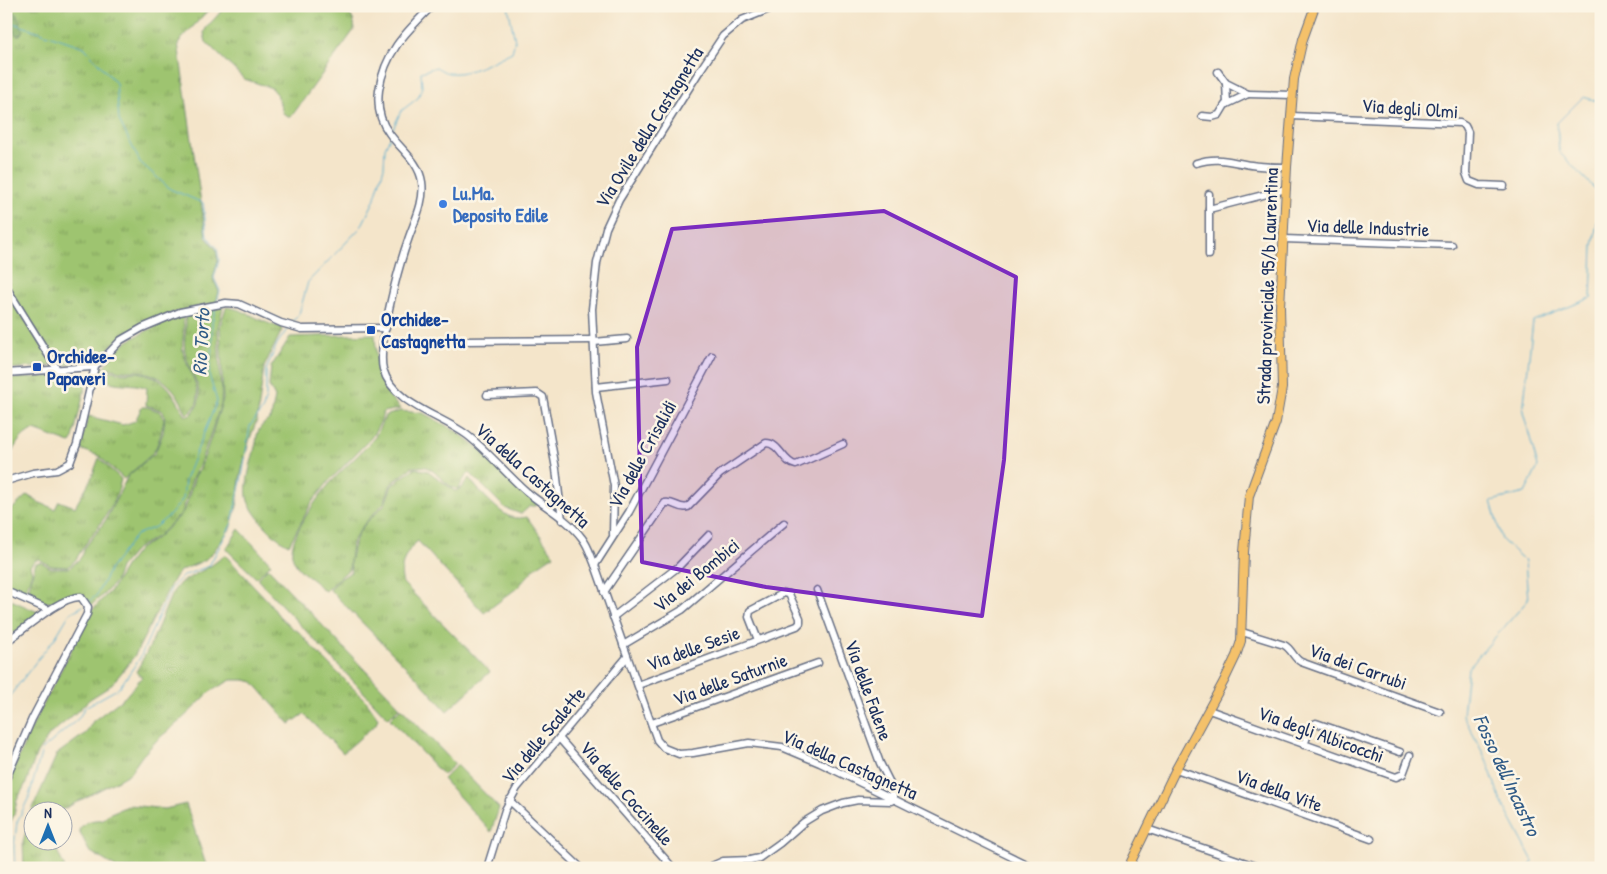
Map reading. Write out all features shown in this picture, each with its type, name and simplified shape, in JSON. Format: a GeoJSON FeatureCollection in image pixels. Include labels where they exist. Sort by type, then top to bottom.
{"type":"FeatureCollection","features":[{"type":"Feature","properties":{"kind":"main road","name":"Strada provinciale 95/b Laurentina"},"geometry":{"type":"LineString","coordinates":[[1128,868],[1176,769],[1236,656],[1242,632],[1244,552],[1248,496],[1276,422],[1281,397],[1280,318],[1287,167],[1293,95],[1300,50],[1315,6]]}},
{"type":"Feature","properties":{"kind":"street","name":"Via della Castagnetta"},"geometry":{"type":"LineString","coordinates":[[432,6],[398,42],[385,64],[381,79],[378,104],[379,114],[388,132],[413,161],[422,180],[422,193],[400,264],[386,328],[382,364],[387,380],[394,390],[409,402],[467,435],[526,492],[583,538],[595,565],[660,745],[674,752],[691,753],[749,743],[776,746],[814,760],[1034,868]]}},
{"type":"Feature","properties":{"kind":"street","name":"Via Ovile della Castagnetta"},"geometry":{"type":"LineString","coordinates":[[613,534],[614,483],[596,387],[592,302],[597,263],[607,226],[616,205],[723,36],[742,20],[777,6]]}},
{"type":"Feature","properties":{"kind":"street"},"geometry":{"type":"LineString","coordinates":[[1218,72],[1226,83],[1248,94],[1293,95]]}},
{"type":"Feature","properties":{"kind":"street"},"geometry":{"type":"LineString","coordinates":[[1226,83],[1227,104]]}},
{"type":"Feature","properties":{"kind":"street"},"geometry":{"type":"LineString","coordinates":[[1202,116],[1212,117],[1219,115],[1227,104],[1248,94]]}},
{"type":"Feature","properties":{"kind":"street","name":"Via degli Olmi"},"geometry":{"type":"LineString","coordinates":[[1291,116],[1460,124],[1465,126],[1468,132],[1466,173],[1469,180],[1481,185],[1504,186]]}},
{"type":"Feature","properties":{"kind":"street"},"geometry":{"type":"LineString","coordinates":[[1196,164],[1217,159],[1254,166],[1287,167]]}},
{"type":"Feature","properties":{"kind":"street"},"geometry":{"type":"LineString","coordinates":[[1209,209],[1286,189]]}},
{"type":"Feature","properties":{"kind":"street"},"geometry":{"type":"LineString","coordinates":[[1209,194],[1209,255]]}},
{"type":"Feature","properties":{"kind":"street","name":"Via delle Industrie"},"geometry":{"type":"LineString","coordinates":[[1284,238],[1452,245]]}},
{"type":"Feature","properties":{"kind":"street"},"geometry":{"type":"LineString","coordinates":[[6,287],[57,369]]}},
{"type":"Feature","properties":{"kind":"street"},"geometry":{"type":"LineString","coordinates":[[6,482],[29,474],[57,470],[70,463],[77,444],[95,366],[115,345],[133,332],[180,312],[211,305],[239,304],[287,325],[299,328],[386,328]]}},
{"type":"Feature","properties":{"kind":"street"},"geometry":{"type":"LineString","coordinates":[[464,341],[593,341],[627,339]]}},
{"type":"Feature","properties":{"kind":"street","name":"Via delle Crisalidi"},"geometry":{"type":"LineString","coordinates":[[595,565],[613,534],[629,512],[712,356]]}},
{"type":"Feature","properties":{"kind":"street"},"geometry":{"type":"LineString","coordinates":[[6,372],[95,366]]}},
{"type":"Feature","properties":{"kind":"street"},"geometry":{"type":"LineString","coordinates":[[596,387],[668,379]]}},
{"type":"Feature","properties":{"kind":"street"},"geometry":{"type":"LineString","coordinates":[[487,395],[537,393],[543,397],[556,469],[562,520]]}},
{"type":"Feature","properties":{"kind":"street"},"geometry":{"type":"LineString","coordinates":[[604,592],[665,503],[670,502],[681,508],[688,507],[720,474],[765,443],[773,444],[790,464],[796,466],[843,444]]}},
{"type":"Feature","properties":{"kind":"street","name":"Via dei Bombici"},"geometry":{"type":"LineString","coordinates":[[624,646],[682,610],[784,523]]}},
{"type":"Feature","properties":{"kind":"street"},"geometry":{"type":"LineString","coordinates":[[613,617],[678,567],[708,535]]}},
{"type":"Feature","properties":{"kind":"street","name":"Via delle Falene"},"geometry":{"type":"LineString","coordinates":[[817,590],[894,799]]}},
{"type":"Feature","properties":{"kind":"street"},"geometry":{"type":"LineString","coordinates":[[6,591],[49,610]]}},
{"type":"Feature","properties":{"kind":"street","name":"Via delle Sesie"},"geometry":{"type":"LineString","coordinates":[[638,685],[796,626],[800,623],[800,618],[789,594],[784,593],[750,611],[749,617],[758,640]]}},
{"type":"Feature","properties":{"kind":"street"},"geometry":{"type":"LineString","coordinates":[[6,642],[49,610],[75,597],[83,599],[88,607],[87,614],[28,727],[6,779]]}},
{"type":"Feature","properties":{"kind":"street","name":"Via dei Carrubi"},"geometry":{"type":"LineString","coordinates":[[1242,632],[1284,645],[1301,662],[1440,712]]}},
{"type":"Feature","properties":{"kind":"street","name":"Via delle Scalette"},"geometry":{"type":"LineString","coordinates":[[487,868],[504,812],[519,785],[627,658]]}},
{"type":"Feature","properties":{"kind":"street","name":"Via delle Saturnie"},"geometry":{"type":"LineString","coordinates":[[652,723],[818,663]]}},
{"type":"Feature","properties":{"kind":"street","name":"Via degli Albicocchi"},"geometry":{"type":"LineString","coordinates":[[1209,710],[1396,776],[1403,774],[1410,755]]}},
{"type":"Feature","properties":{"kind":"street"},"geometry":{"type":"LineString","coordinates":[[1304,744],[1310,726],[1316,723],[1400,752]]}},
{"type":"Feature","properties":{"kind":"street","name":"Via delle Coccinelle"},"geometry":{"type":"LineString","coordinates":[[559,738],[672,868]]}},
{"type":"Feature","properties":{"kind":"street","name":"Via della Vite"},"geometry":{"type":"LineString","coordinates":[[1176,769],[1371,839]]}},
{"type":"Feature","properties":{"kind":"street"},"geometry":{"type":"LineString","coordinates":[[707,868],[723,861],[759,858],[808,820],[832,807],[858,800],[894,799]]}},
{"type":"Feature","properties":{"kind":"street"},"geometry":{"type":"LineString","coordinates":[[510,800],[581,868]]}},
{"type":"Feature","properties":{"kind":"street"},"geometry":{"type":"LineString","coordinates":[[1147,828],[1261,868]]}},
{"type":"Feature","properties":{"kind":"highlighted area"},"geometry":{"type":"Polygon","coordinates":[[[884,211],[1016,277],[1004,460],[982,616],[766,587],[642,562],[637,347],[672,229],[884,211]]]}},
{"type":"Feature","properties":{"kind":"green space"},"geometry":{"type":"Polygon","coordinates":[[[6,6],[212,6],[178,43],[206,237],[216,249],[218,260],[213,278],[219,292],[216,303],[179,311],[154,319],[131,330],[92,363],[6,369],[6,6]]]}},
{"type":"Feature","properties":{"kind":"green space"},"geometry":{"type":"Polygon","coordinates":[[[226,6],[341,6],[353,19],[354,30],[291,117],[288,117],[283,113],[277,94],[272,88],[244,79],[206,42],[204,33],[206,28],[226,6]]]}},
{"type":"Feature","properties":{"kind":"green space"},"geometry":{"type":"Polygon","coordinates":[[[345,6],[370,6],[362,12],[354,13],[345,6]]]}},
{"type":"Feature","properties":{"kind":"green space"},"geometry":{"type":"Polygon","coordinates":[[[6,10],[16,13],[23,30],[20,35],[16,35],[13,30],[6,29],[6,10]]]}},
{"type":"Feature","properties":{"kind":"green space"},"geometry":{"type":"Polygon","coordinates":[[[223,307],[218,328],[222,390],[221,404],[199,466],[193,477],[182,513],[158,536],[136,549],[120,568],[115,582],[90,606],[86,599],[78,594],[52,602],[27,597],[36,563],[41,562],[51,568],[69,568],[81,557],[84,549],[105,521],[128,476],[155,453],[163,433],[165,418],[163,411],[146,405],[147,388],[109,382],[99,375],[102,367],[119,372],[137,372],[155,377],[167,386],[185,415],[189,416],[196,408],[199,393],[185,351],[185,315],[195,310],[223,307]]]}},
{"type":"Feature","properties":{"kind":"green space"},"geometry":{"type":"Polygon","coordinates":[[[226,307],[234,308],[267,323],[281,327],[282,330],[264,367],[257,420],[249,441],[240,478],[237,506],[230,529],[205,560],[180,571],[174,578],[135,655],[109,687],[90,699],[50,734],[37,753],[26,783],[17,800],[6,841],[6,788],[28,735],[91,611],[112,589],[125,567],[139,549],[157,538],[182,514],[186,506],[223,399],[220,327],[226,307]]]}},
{"type":"Feature","properties":{"kind":"green space"},"geometry":{"type":"Polygon","coordinates":[[[182,316],[184,325],[183,351],[198,393],[194,408],[187,414],[172,388],[156,376],[135,371],[120,371],[104,366],[124,343],[158,325],[182,316]]]}},
{"type":"Feature","properties":{"kind":"green space"},"geometry":{"type":"Polygon","coordinates":[[[375,334],[377,365],[387,393],[400,409],[383,412],[381,421],[371,438],[330,480],[312,502],[289,545],[272,533],[260,520],[251,507],[247,495],[248,474],[257,434],[262,426],[271,418],[275,397],[269,386],[271,367],[290,337],[375,334]]]}},
{"type":"Feature","properties":{"kind":"green space"},"geometry":{"type":"Polygon","coordinates":[[[85,375],[86,384],[72,442],[70,443],[34,430],[24,435],[6,462],[6,379],[85,375]]]}},
{"type":"Feature","properties":{"kind":"green space"},"geometry":{"type":"Polygon","coordinates":[[[142,407],[161,412],[164,419],[161,434],[156,448],[151,455],[124,479],[99,456],[80,449],[88,416],[123,425],[135,421],[142,407]]]}},
{"type":"Feature","properties":{"kind":"green space"},"geometry":{"type":"Polygon","coordinates":[[[400,411],[423,413],[456,431],[484,453],[537,503],[536,506],[530,506],[521,514],[505,508],[470,473],[464,478],[458,489],[449,485],[431,469],[413,467],[391,484],[384,503],[364,524],[352,543],[349,570],[325,591],[295,564],[292,555],[294,539],[304,520],[331,482],[375,437],[385,416],[400,411]]]}},
{"type":"Feature","properties":{"kind":"green space"},"geometry":{"type":"Polygon","coordinates":[[[99,458],[121,479],[116,497],[107,514],[76,559],[68,567],[51,566],[39,559],[34,561],[30,566],[32,572],[25,592],[19,593],[17,589],[6,584],[6,515],[27,495],[55,509],[59,501],[75,507],[91,479],[99,458]]]}},
{"type":"Feature","properties":{"kind":"green space"},"geometry":{"type":"Polygon","coordinates":[[[415,468],[428,471],[455,491],[462,488],[469,478],[506,515],[515,518],[527,517],[554,555],[536,567],[517,588],[484,613],[418,541],[410,549],[402,565],[403,583],[490,672],[447,711],[330,590],[338,580],[351,572],[350,563],[354,543],[365,524],[385,504],[392,485],[415,468]]]}},
{"type":"Feature","properties":{"kind":"green space"},"geometry":{"type":"Polygon","coordinates":[[[239,529],[271,564],[256,578],[226,549],[239,529]]]}},
{"type":"Feature","properties":{"kind":"green space"},"geometry":{"type":"Polygon","coordinates":[[[225,555],[268,601],[279,616],[299,632],[367,702],[378,718],[376,724],[343,753],[304,714],[290,724],[253,682],[231,680],[211,691],[158,739],[142,756],[130,773],[72,805],[72,802],[36,802],[57,754],[86,733],[93,721],[125,697],[142,677],[136,672],[151,644],[172,593],[180,583],[212,565],[225,555]]]}},
{"type":"Feature","properties":{"kind":"green space"},"geometry":{"type":"Polygon","coordinates":[[[268,568],[400,707],[388,718],[257,579],[268,568]]]}},
{"type":"Feature","properties":{"kind":"green space"},"geometry":{"type":"Polygon","coordinates":[[[11,600],[40,613],[13,633],[6,628],[6,603],[11,600]]]}},
{"type":"Feature","properties":{"kind":"green space"},"geometry":{"type":"Polygon","coordinates":[[[401,708],[455,764],[443,775],[390,719],[401,708]]]}},
{"type":"Feature","properties":{"kind":"green space"},"geometry":{"type":"Polygon","coordinates":[[[457,765],[499,808],[491,832],[443,779],[457,765]]]}},
{"type":"Feature","properties":{"kind":"green space"},"geometry":{"type":"Polygon","coordinates":[[[186,804],[207,868],[117,868],[89,851],[79,830],[86,823],[102,820],[108,814],[130,805],[165,809],[186,804]]]}},
{"type":"Feature","properties":{"kind":"green space"},"geometry":{"type":"Polygon","coordinates":[[[23,852],[58,852],[65,868],[24,868],[23,852]]]}},
{"type":"Feature","properties":{"kind":"waterway"},"geometry":{"type":"LineString","coordinates":[[392,131],[401,111],[418,98],[422,88],[421,72],[436,67],[448,73],[466,72],[512,52],[515,41],[508,6]]}},
{"type":"Feature","properties":{"kind":"waterway","name":"Rio Torto"},"geometry":{"type":"LineString","coordinates":[[6,23],[16,24],[84,47],[116,83],[119,120],[140,162],[170,189],[203,203],[207,236],[217,248],[219,260],[214,278],[220,291],[217,301]]}},
{"type":"Feature","properties":{"kind":"waterway","name":"Fosso dell'Incastro"},"geometry":{"type":"LineString","coordinates":[[1601,102],[1583,97],[1557,123],[1559,152],[1601,195]]}},
{"type":"Feature","properties":{"kind":"waterway"},"geometry":{"type":"LineString","coordinates":[[292,323],[299,314],[308,282],[361,227],[374,201],[384,167],[385,148],[390,137]]}},
{"type":"Feature","properties":{"kind":"waterway","name":"Fosso dell'Incastro"},"geometry":{"type":"LineString","coordinates":[[1528,868],[1533,861],[1501,801],[1486,759],[1463,715],[1468,668],[1528,600],[1525,561],[1502,540],[1491,501],[1525,493],[1538,467],[1523,412],[1533,321],[1591,298],[1593,246],[1601,200]]}},
{"type":"Feature","properties":{"kind":"waterway","name":"Rio Torto"},"geometry":{"type":"LineString","coordinates":[[88,602],[96,596],[110,569],[136,535],[155,527],[170,515],[183,499],[185,480],[217,401],[209,375],[212,322],[216,307]]}},
{"type":"Feature","properties":{"kind":"waterway"},"geometry":{"type":"LineString","coordinates":[[15,868],[14,847],[17,822],[29,797],[42,750],[79,718],[85,707],[119,688],[140,658],[171,588],[183,576],[209,566],[232,523],[250,426],[263,409],[266,397],[266,370],[277,344],[288,328]]}},
{"type":"Feature","properties":{"kind":"waterway","name":"Rio Torto"},"geometry":{"type":"LineString","coordinates":[[6,701],[55,638],[70,613],[83,606]]}},
{"type":"Feature","properties":{"kind":"place","name":"Lu.Ma. Deposito Edile"},"geometry":{"type":"Point","coordinates":[443,204]}},
{"type":"Feature","properties":{"kind":"place","name":"Orchidee- Castagnetta"},"geometry":{"type":"Point","coordinates":[371,330]}},
{"type":"Feature","properties":{"kind":"place","name":"Orchidee- Papaveri"},"geometry":{"type":"Point","coordinates":[37,367]}}]}
